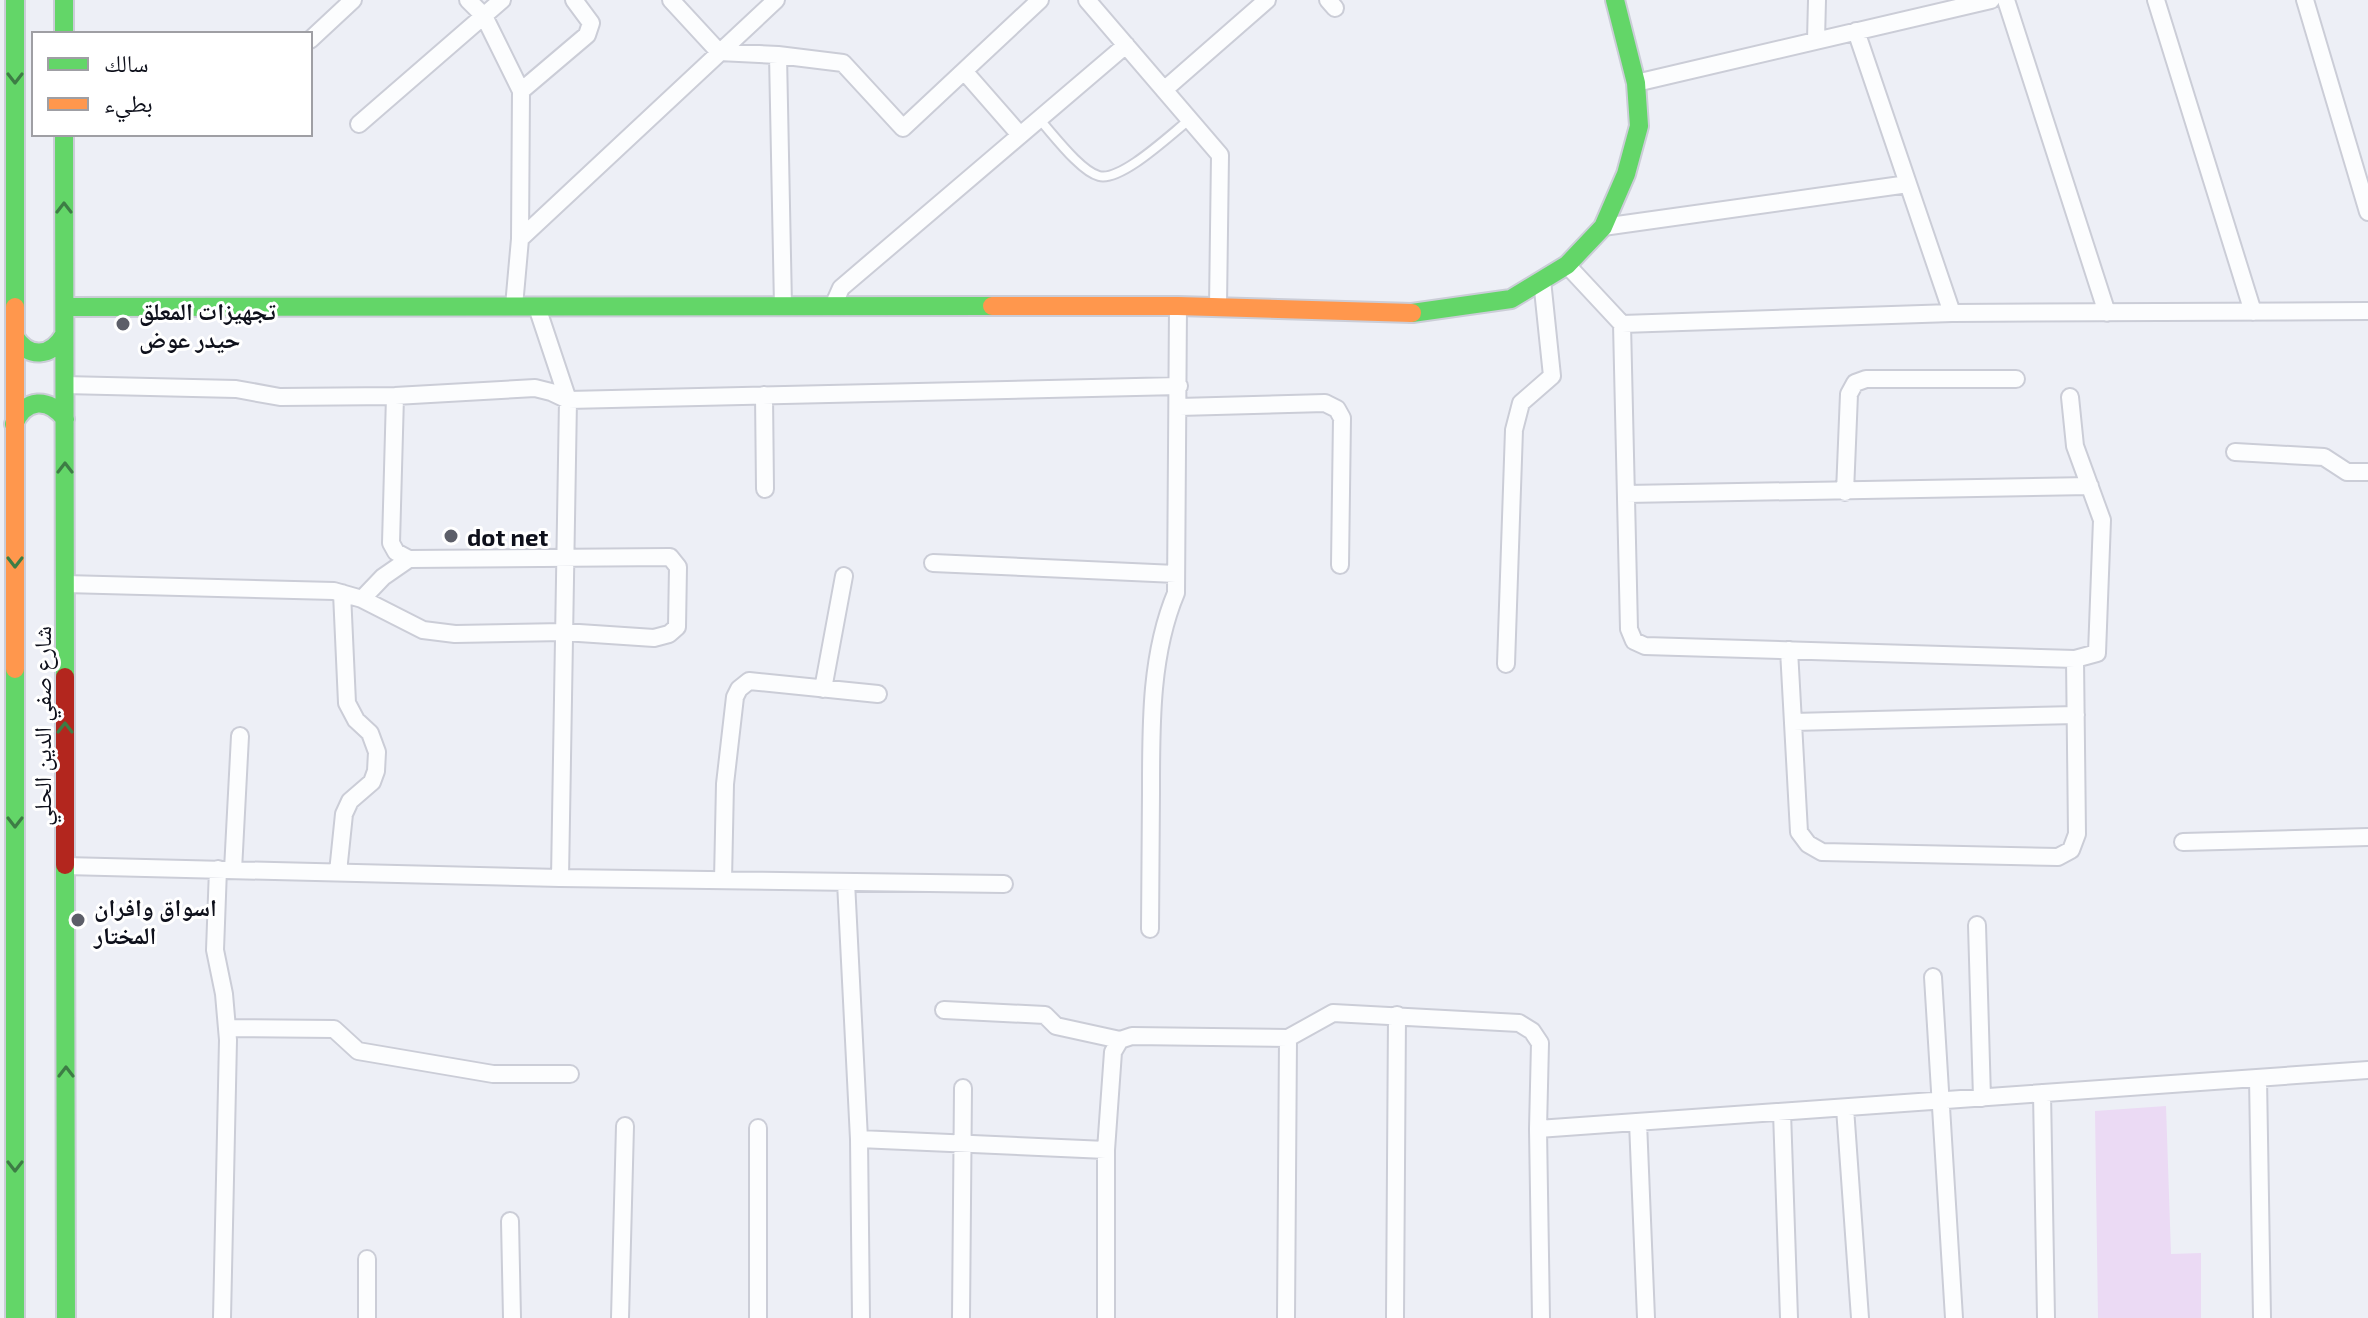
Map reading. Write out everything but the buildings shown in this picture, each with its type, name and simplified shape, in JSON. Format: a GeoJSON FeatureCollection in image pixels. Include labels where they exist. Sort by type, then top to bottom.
{"type":"FeatureCollection","features":[{"type":"Feature","properties":{"kind":"main road","name":"شارع صفي الدين الحلي"},"geometry":{"type":"LineString","coordinates":[[15,0],[15,337],[14,424],[8,506],[7,894],[7,1124],[15,1318]]}},
{"type":"Feature","properties":{"kind":"main road"},"geometry":{"type":"LineString","coordinates":[[64,0],[64,32]]}},
{"type":"Feature","properties":{"kind":"main road"},"geometry":{"type":"LineString","coordinates":[[65,307],[1218,306],[1415,313],[1511,299],[1567,265],[1603,227],[1626,174],[1639,126],[1636,83],[1615,0]]}},
{"type":"Feature","properties":{"kind":"main road","name":"شارع صفي الدين الحلي"},"geometry":{"type":"LineString","coordinates":[[64,136],[66,1318]]}},
{"type":"Feature","properties":{"kind":"main road"},"geometry":{"type":"LineString","coordinates":[[15,337],[24,350],[40,355],[55,349],[64,335]]}},
{"type":"Feature","properties":{"kind":"main road"},"geometry":{"type":"LineString","coordinates":[[14,424],[22,409],[38,401],[54,405],[65,419]]}},
{"type":"Feature","properties":{"kind":"street"},"geometry":{"type":"LineString","coordinates":[[312,38],[353,0]]}},
{"type":"Feature","properties":{"kind":"street"},"geometry":{"type":"LineString","coordinates":[[468,0],[484,16],[521,91],[520,239],[514,306]]}},
{"type":"Feature","properties":{"kind":"street"},"geometry":{"type":"LineString","coordinates":[[359,124],[502,0]]}},
{"type":"Feature","properties":{"kind":"street"},"geometry":{"type":"LineString","coordinates":[[521,91],[587,35],[591,23],[574,0]]}},
{"type":"Feature","properties":{"kind":"street"},"geometry":{"type":"LineString","coordinates":[[671,0],[719,52],[843,63],[903,128],[1040,0]]}},
{"type":"Feature","properties":{"kind":"street"},"geometry":{"type":"LineString","coordinates":[[520,239],[776,0]]}},
{"type":"Feature","properties":{"kind":"street"},"geometry":{"type":"LineString","coordinates":[[1087,0],[1220,155],[1218,306]]}},
{"type":"Feature","properties":{"kind":"street"},"geometry":{"type":"LineString","coordinates":[[1164,90],[1267,0]]}},
{"type":"Feature","properties":{"kind":"street"},"geometry":{"type":"LineString","coordinates":[[1816,40],[1817,0]]}},
{"type":"Feature","properties":{"kind":"street"},"geometry":{"type":"LineString","coordinates":[[1636,83],[1991,0]]}},
{"type":"Feature","properties":{"kind":"street"},"geometry":{"type":"LineString","coordinates":[[2006,0],[2107,313]]}},
{"type":"Feature","properties":{"kind":"street"},"geometry":{"type":"LineString","coordinates":[[2156,0],[2253,312]]}},
{"type":"Feature","properties":{"kind":"street"},"geometry":{"type":"LineString","coordinates":[[2305,0],[2368,212]]}},
{"type":"Feature","properties":{"kind":"street"},"geometry":{"type":"LineString","coordinates":[[1856,31],[1952,313]]}},
{"type":"Feature","properties":{"kind":"street"},"geometry":{"type":"LineString","coordinates":[[833,306],[841,288],[1126,45]]}},
{"type":"Feature","properties":{"kind":"street"},"geometry":{"type":"LineString","coordinates":[[778,55],[783,306]]}},
{"type":"Feature","properties":{"kind":"street"},"geometry":{"type":"LineString","coordinates":[[964,71],[1020,135]]}},
{"type":"Feature","properties":{"kind":"street"},"geometry":{"type":"LineString","coordinates":[[1603,227],[1908,184]]}},
{"type":"Feature","properties":{"kind":"street"},"geometry":{"type":"LineString","coordinates":[[1567,265],[1622,324],[1629,629],[1634,641],[1645,646],[2075,659],[2097,653],[2102,520],[2075,446],[2070,397]]}},
{"type":"Feature","properties":{"kind":"street"},"geometry":{"type":"LineString","coordinates":[[1506,664],[1514,430],[1521,403],[1552,376],[1542,280]]}},
{"type":"Feature","properties":{"kind":"street"},"geometry":{"type":"LineString","coordinates":[[1150,929],[1151,746],[1155,682],[1163,623],[1176,593],[1178,306]]}},
{"type":"Feature","properties":{"kind":"street"},"geometry":{"type":"LineString","coordinates":[[537,307],[568,400],[560,878]]}},
{"type":"Feature","properties":{"kind":"street"},"geometry":{"type":"LineString","coordinates":[[1622,324],[1952,313],[2368,311]]}},
{"type":"Feature","properties":{"kind":"street"},"geometry":{"type":"LineString","coordinates":[[1845,492],[1849,394],[1855,383],[1866,379],[2016,379]]}},
{"type":"Feature","properties":{"kind":"street"},"geometry":{"type":"LineString","coordinates":[[64,385],[236,389],[280,397],[395,396],[535,388],[568,400],[1179,386]]}},
{"type":"Feature","properties":{"kind":"street"},"geometry":{"type":"LineString","coordinates":[[764,395],[765,489]]}},
{"type":"Feature","properties":{"kind":"street"},"geometry":{"type":"LineString","coordinates":[[65,584],[342,593],[362,599],[423,630],[455,634],[564,632],[654,638],[669,634],[677,627],[678,567],[670,557],[409,559],[396,552],[391,543],[395,396]]}},
{"type":"Feature","properties":{"kind":"street"},"geometry":{"type":"LineString","coordinates":[[1179,407],[1325,403],[1337,409],[1342,418],[1340,565]]}},
{"type":"Feature","properties":{"kind":"street"},"geometry":{"type":"LineString","coordinates":[[2235,452],[2324,457],[2347,472],[2368,472]]}},
{"type":"Feature","properties":{"kind":"street"},"geometry":{"type":"LineString","coordinates":[[1626,494],[2090,486]]}},
{"type":"Feature","properties":{"kind":"street"},"geometry":{"type":"LineString","coordinates":[[362,599],[383,577],[409,559]]}},
{"type":"Feature","properties":{"kind":"street"},"geometry":{"type":"LineString","coordinates":[[933,563],[1176,574]]}},
{"type":"Feature","properties":{"kind":"street"},"geometry":{"type":"LineString","coordinates":[[823,689],[844,576]]}},
{"type":"Feature","properties":{"kind":"street"},"geometry":{"type":"LineString","coordinates":[[338,872],[344,814],[350,801],[372,782],[377,752],[370,733],[356,720],[347,703],[342,593]]}},
{"type":"Feature","properties":{"kind":"street"},"geometry":{"type":"LineString","coordinates":[[1789,650],[1799,832],[1808,844],[1822,852],[2058,857],[2071,850],[2077,834],[2075,659]]}},
{"type":"Feature","properties":{"kind":"street"},"geometry":{"type":"LineString","coordinates":[[723,880],[725,784],[735,697],[739,689],[749,681],[878,694]]}},
{"type":"Feature","properties":{"kind":"street"},"geometry":{"type":"LineString","coordinates":[[1793,722],[2076,715]]}},
{"type":"Feature","properties":{"kind":"street"},"geometry":{"type":"LineString","coordinates":[[222,1318],[227,1028],[215,950],[240,736]]}},
{"type":"Feature","properties":{"kind":"street"},"geometry":{"type":"LineString","coordinates":[[2183,842],[2368,837]]}},
{"type":"Feature","properties":{"kind":"street"},"geometry":{"type":"LineString","coordinates":[[65,866],[560,878],[1004,884]]}},
{"type":"Feature","properties":{"kind":"street"},"geometry":{"type":"LineString","coordinates":[[846,882],[859,1139],[861,1318]]}},
{"type":"Feature","properties":{"kind":"street"},"geometry":{"type":"LineString","coordinates":[[1977,925],[1982,1098]]}},
{"type":"Feature","properties":{"kind":"street"},"geometry":{"type":"LineString","coordinates":[[1933,977],[1954,1318]]}},
{"type":"Feature","properties":{"kind":"street"},"geometry":{"type":"LineString","coordinates":[[944,1010],[1045,1015],[1056,1026],[1120,1040],[1132,1036],[1288,1038],[1333,1013],[1519,1023],[1532,1031],[1540,1043],[1541,1318]]}},
{"type":"Feature","properties":{"kind":"street"},"geometry":{"type":"LineString","coordinates":[[1395,1318],[1397,1015]]}},
{"type":"Feature","properties":{"kind":"street"},"geometry":{"type":"LineString","coordinates":[[227,1028],[334,1029],[358,1051],[493,1074],[570,1074]]}},
{"type":"Feature","properties":{"kind":"street"},"geometry":{"type":"LineString","coordinates":[[1286,1318],[1288,1038]]}},
{"type":"Feature","properties":{"kind":"street"},"geometry":{"type":"LineString","coordinates":[[1106,1318],[1106,1150],[1113,1052],[1120,1040]]}},
{"type":"Feature","properties":{"kind":"street"},"geometry":{"type":"LineString","coordinates":[[1538,1129],[2368,1070]]}},
{"type":"Feature","properties":{"kind":"street"},"geometry":{"type":"LineString","coordinates":[[2258,1078],[2262,1318]]}},
{"type":"Feature","properties":{"kind":"street"},"geometry":{"type":"LineString","coordinates":[[961,1318],[963,1088]]}},
{"type":"Feature","properties":{"kind":"street"},"geometry":{"type":"LineString","coordinates":[[2042,1093],[2046,1318]]}},
{"type":"Feature","properties":{"kind":"street"},"geometry":{"type":"LineString","coordinates":[[1845,1108],[1860,1318]]}},
{"type":"Feature","properties":{"kind":"street"},"geometry":{"type":"LineString","coordinates":[[1782,1112],[1789,1318]]}},
{"type":"Feature","properties":{"kind":"street"},"geometry":{"type":"LineString","coordinates":[[1638,1122],[1646,1318]]}},
{"type":"Feature","properties":{"kind":"street"},"geometry":{"type":"LineString","coordinates":[[620,1318],[625,1126]]}},
{"type":"Feature","properties":{"kind":"street"},"geometry":{"type":"LineString","coordinates":[[758,1128],[758,1318]]}},
{"type":"Feature","properties":{"kind":"street"},"geometry":{"type":"LineString","coordinates":[[859,1139],[1106,1150]]}},
{"type":"Feature","properties":{"kind":"street"},"geometry":{"type":"LineString","coordinates":[[510,1221],[512,1318]]}},
{"type":"Feature","properties":{"kind":"street"},"geometry":{"type":"LineString","coordinates":[[367,1259],[367,1318]]}},
{"type":"Feature","properties":{"kind":"lane"},"geometry":{"type":"LineString","coordinates":[[1039,119],[1078,161],[1098,176],[1113,176],[1135,163],[1190,120]]}},
{"type":"Feature","properties":{"kind":"shaded area"},"geometry":{"type":"Polygon","coordinates":[[[2166,1106],[2171,1254],[2201,1253],[2201,1318],[2098,1318],[2095,1111],[2166,1106]]]}},
{"type":"Feature","properties":{"kind":"traffic: fast"},"geometry":{"type":"LineString","coordinates":[[15,0],[15,307]]}},
{"type":"Feature","properties":{"kind":"traffic: fast"},"geometry":{"type":"LineString","coordinates":[[64,0],[64,32]]}},
{"type":"Feature","properties":{"kind":"traffic: fast"},"geometry":{"type":"LineString","coordinates":[[1412,313],[1511,299],[1567,265],[1603,227],[1626,174],[1639,126],[1636,83],[1615,0]]}},
{"type":"Feature","properties":{"kind":"traffic: fast"},"geometry":{"type":"LineString","coordinates":[[64,136],[65,677]]}},
{"type":"Feature","properties":{"kind":"traffic: fast"},"geometry":{"type":"LineString","coordinates":[[65,307],[992,306]]}},
{"type":"Feature","properties":{"kind":"traffic: fast"},"geometry":{"type":"LineString","coordinates":[[15,337],[27,349],[40,352],[53,348],[64,335]]}},
{"type":"Feature","properties":{"kind":"traffic: fast"},"geometry":{"type":"LineString","coordinates":[[14,424],[24,409],[38,404],[52,407],[65,419]]}},
{"type":"Feature","properties":{"kind":"traffic: fast"},"geometry":{"type":"LineString","coordinates":[[15,669],[15,1318]]}},
{"type":"Feature","properties":{"kind":"traffic: fast"},"geometry":{"type":"LineString","coordinates":[[65,865],[66,1318]]}},
{"type":"Feature","properties":{"kind":"traffic: slow"},"geometry":{"type":"LineString","coordinates":[[992,306],[1178,306],[1412,313]]}},
{"type":"Feature","properties":{"kind":"traffic: slow"},"geometry":{"type":"LineString","coordinates":[[15,307],[15,669]]}},
{"type":"Feature","properties":{"kind":"traffic: jam"},"geometry":{"type":"LineString","coordinates":[[65,677],[65,865]]}},
{"type":"Feature","properties":{"kind":"place","name":"تجهيزات المعلق حيدر عوض"},"geometry":{"type":"Point","coordinates":[123,324]}},
{"type":"Feature","properties":{"kind":"place","name":"dot net"},"geometry":{"type":"Point","coordinates":[451,536]}},
{"type":"Feature","properties":{"kind":"place","name":"اسواق وافران المختار"},"geometry":{"type":"Point","coordinates":[78,920]}}]}
